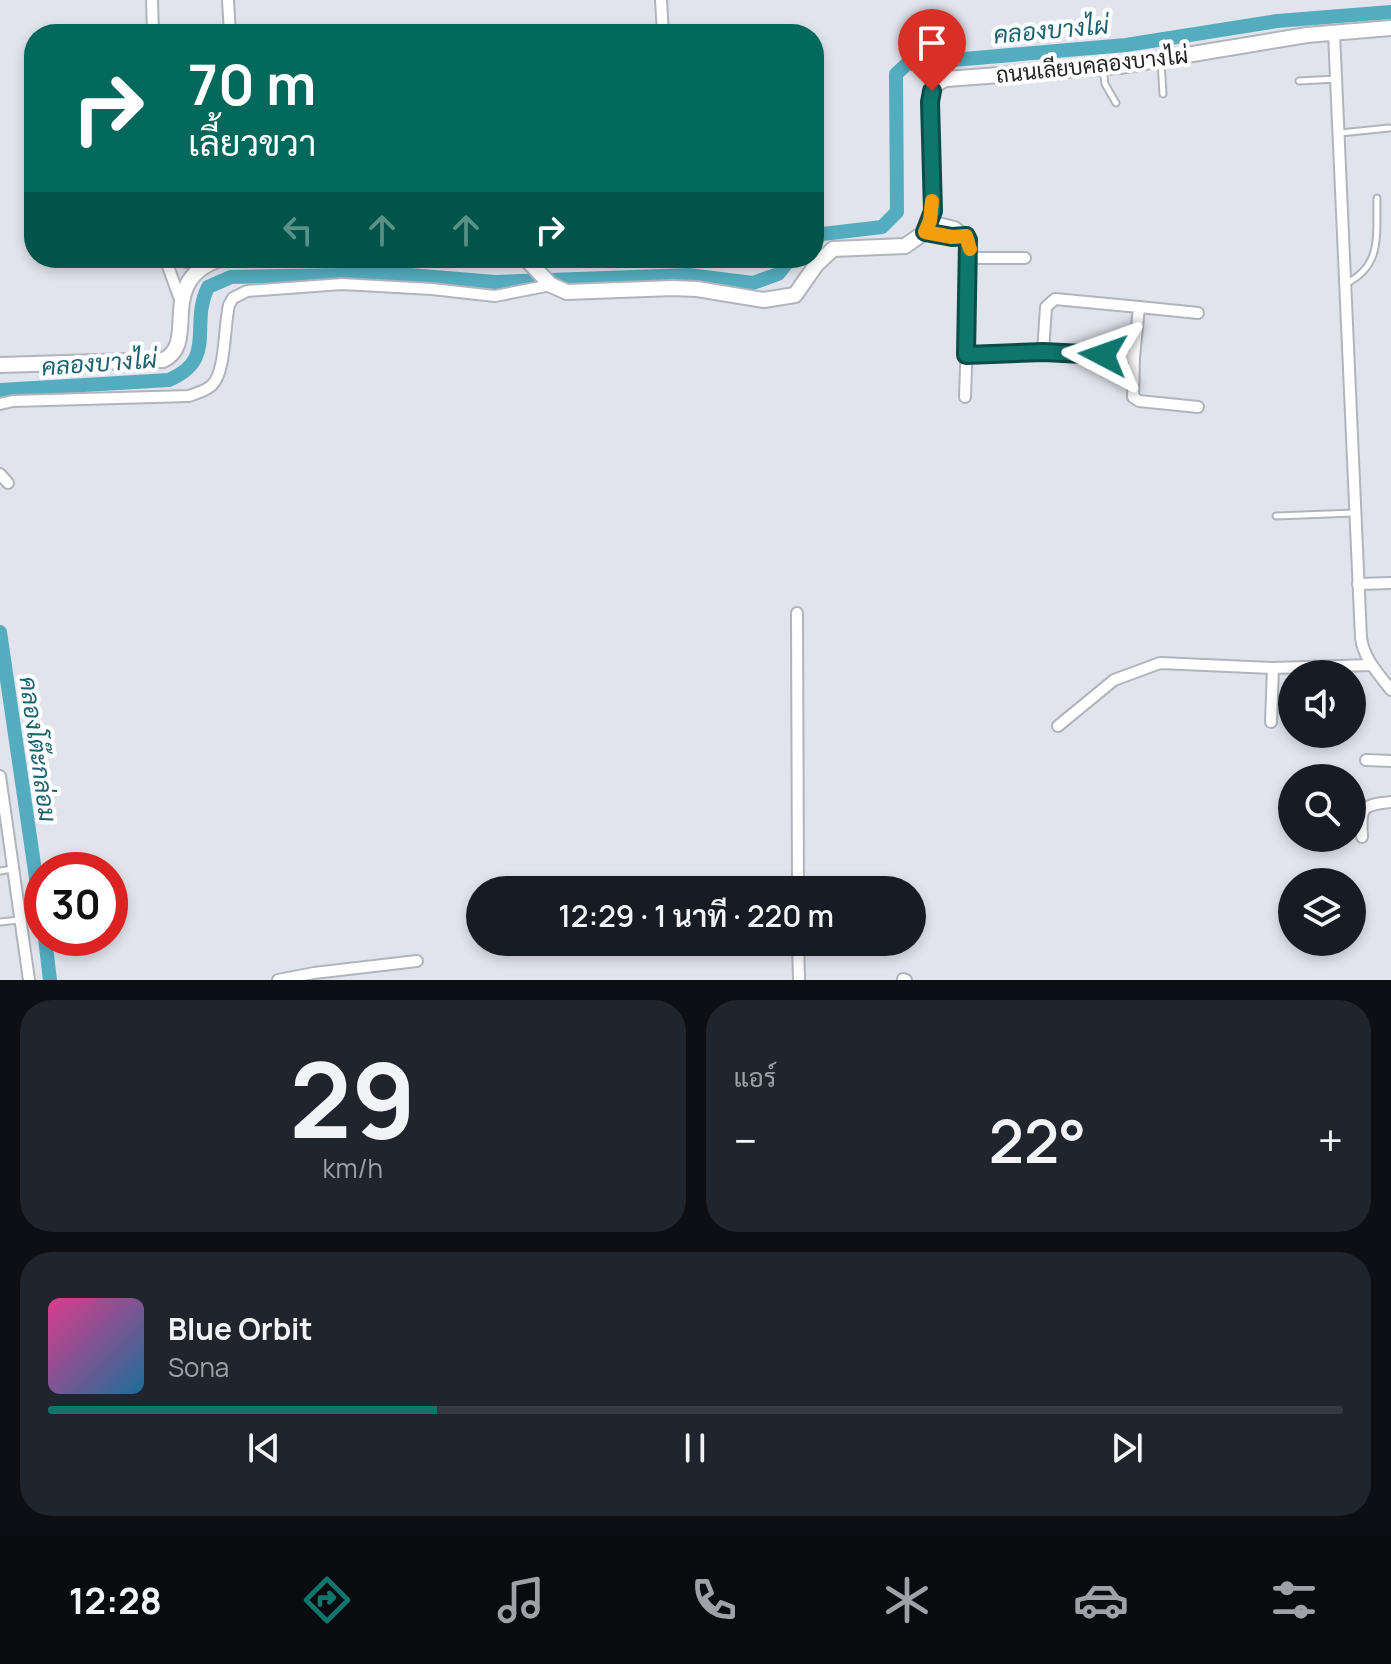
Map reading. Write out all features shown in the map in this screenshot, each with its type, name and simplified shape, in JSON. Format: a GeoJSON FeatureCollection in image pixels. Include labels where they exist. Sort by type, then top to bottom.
{"type":"FeatureCollection","features":[{"type":"Feature","properties":{"kind":"street"},"geometry":{"type":"LineString","coordinates":[[152,0],[153,24]]}},
{"type":"Feature","properties":{"kind":"street"},"geometry":{"type":"LineString","coordinates":[[228,0],[229,24]]}},
{"type":"Feature","properties":{"kind":"street"},"geometry":{"type":"LineString","coordinates":[[661,0],[662,24]]}},
{"type":"Feature","properties":{"kind":"street","name":"ถนนเลียบคลองบางไผ่"},"geometry":{"type":"LineString","coordinates":[[927,227],[933,211],[930,102],[938,82],[1103,68],[1334,33],[1391,28]]}},
{"type":"Feature","properties":{"kind":"street"},"geometry":{"type":"LineString","coordinates":[[1334,33],[1363,651],[1391,690]]}},
{"type":"Feature","properties":{"kind":"street"},"geometry":{"type":"LineString","coordinates":[[824,257],[833,249],[905,246],[927,227],[952,237],[966,236],[970,258],[965,397]]}},
{"type":"Feature","properties":{"kind":"street"},"geometry":{"type":"LineString","coordinates":[[970,258],[1025,258]]}},
{"type":"Feature","properties":{"kind":"street"},"geometry":{"type":"LineString","coordinates":[[169,268],[181,302]]}},
{"type":"Feature","properties":{"kind":"street"},"geometry":{"type":"LineString","coordinates":[[0,365],[163,360],[174,356],[179,347],[181,302],[191,278],[200,268]]}},
{"type":"Feature","properties":{"kind":"street"},"geometry":{"type":"LineString","coordinates":[[535,268],[545,279],[567,292],[673,288],[764,300],[795,295],[814,268]]}},
{"type":"Feature","properties":{"kind":"street"},"geometry":{"type":"LineString","coordinates":[[0,404],[13,401],[189,396],[207,390],[220,373],[229,305],[233,298],[247,291],[342,284],[495,296],[545,279]]}},
{"type":"Feature","properties":{"kind":"street"},"geometry":{"type":"LineString","coordinates":[[1043,352],[1046,307],[1055,299],[1198,313]]}},
{"type":"Feature","properties":{"kind":"street"},"geometry":{"type":"LineString","coordinates":[[1139,307],[1133,397],[1139,401],[1198,407]]}},
{"type":"Feature","properties":{"kind":"street"},"geometry":{"type":"LineString","coordinates":[[966,355],[1043,352],[1134,357]]}},
{"type":"Feature","properties":{"kind":"street"},"geometry":{"type":"LineString","coordinates":[[0,474],[8,483]]}},
{"type":"Feature","properties":{"kind":"street"},"geometry":{"type":"LineString","coordinates":[[1358,584],[1391,583]]}},
{"type":"Feature","properties":{"kind":"street"},"geometry":{"type":"LineString","coordinates":[[797,613],[798,876]]}},
{"type":"Feature","properties":{"kind":"street"},"geometry":{"type":"LineString","coordinates":[[1058,726],[1114,680],[1160,663],[1273,668],[1371,665]]}},
{"type":"Feature","properties":{"kind":"street"},"geometry":{"type":"LineString","coordinates":[[1271,722],[1273,668]]}},
{"type":"Feature","properties":{"kind":"street"},"geometry":{"type":"LineString","coordinates":[[1366,760],[1391,761]]}},
{"type":"Feature","properties":{"kind":"street"},"geometry":{"type":"LineString","coordinates":[[0,783],[29,980]]}},
{"type":"Feature","properties":{"kind":"street"},"geometry":{"type":"LineString","coordinates":[[1366,808],[1391,802]]}},
{"type":"Feature","properties":{"kind":"street"},"geometry":{"type":"LineString","coordinates":[[798,956],[799,980]]}},
{"type":"Feature","properties":{"kind":"street"},"geometry":{"type":"LineString","coordinates":[[278,980],[417,961]]}},
{"type":"Feature","properties":{"kind":"lane"},"geometry":{"type":"LineString","coordinates":[[1161,61],[1163,94]]}},
{"type":"Feature","properties":{"kind":"lane"},"geometry":{"type":"LineString","coordinates":[[1103,68],[1105,84],[1116,103]]}},
{"type":"Feature","properties":{"kind":"lane"},"geometry":{"type":"LineString","coordinates":[[1299,81],[1338,79]]}},
{"type":"Feature","properties":{"kind":"lane"},"geometry":{"type":"LineString","coordinates":[[1340,133],[1389,128]]}},
{"type":"Feature","properties":{"kind":"lane"},"geometry":{"type":"LineString","coordinates":[[1344,285],[1358,278],[1371,265],[1377,198]]}},
{"type":"Feature","properties":{"kind":"lane"},"geometry":{"type":"LineString","coordinates":[[1276,516],[1355,513]]}},
{"type":"Feature","properties":{"kind":"lane"},"geometry":{"type":"LineString","coordinates":[[0,871],[13,869]]}},
{"type":"Feature","properties":{"kind":"lane"},"geometry":{"type":"LineString","coordinates":[[0,922],[20,920]]}},
{"type":"Feature","properties":{"kind":"waterway","name":"คลองบางไผ่"},"geometry":{"type":"LineString","coordinates":[[824,234],[882,227],[897,212],[896,74],[907,64],[1126,45],[1277,21],[1391,12]]}},
{"type":"Feature","properties":{"kind":"waterway","name":"คลองบางไผ่"},"geometry":{"type":"LineString","coordinates":[[0,390],[169,380],[184,372],[198,352],[203,301],[208,287],[231,277],[398,274],[495,282],[689,275],[753,283],[778,274],[783,268]]}},
{"type":"Feature","properties":{"kind":"waterway","name":"คลองโต๊ะกล่อม"},"geometry":{"type":"LineString","coordinates":[[0,632],[32,852]]}},
{"type":"Feature","properties":{"kind":"waterway","name":"คลองโต๊ะกล่อม"},"geometry":{"type":"LineString","coordinates":[[47,956],[50,980]]}},
{"type":"Feature","properties":{"kind":"slow traffic"},"geometry":{"type":"LineString","coordinates":[[932,201],[933,211],[925,232],[966,236],[970,249]]}},
{"type":"Feature","properties":{"kind":"route"},"geometry":{"type":"LineString","coordinates":[[932,91],[933,211],[925,232],[966,236],[968,240],[966,355],[1043,352],[1103,355]]}}]}
